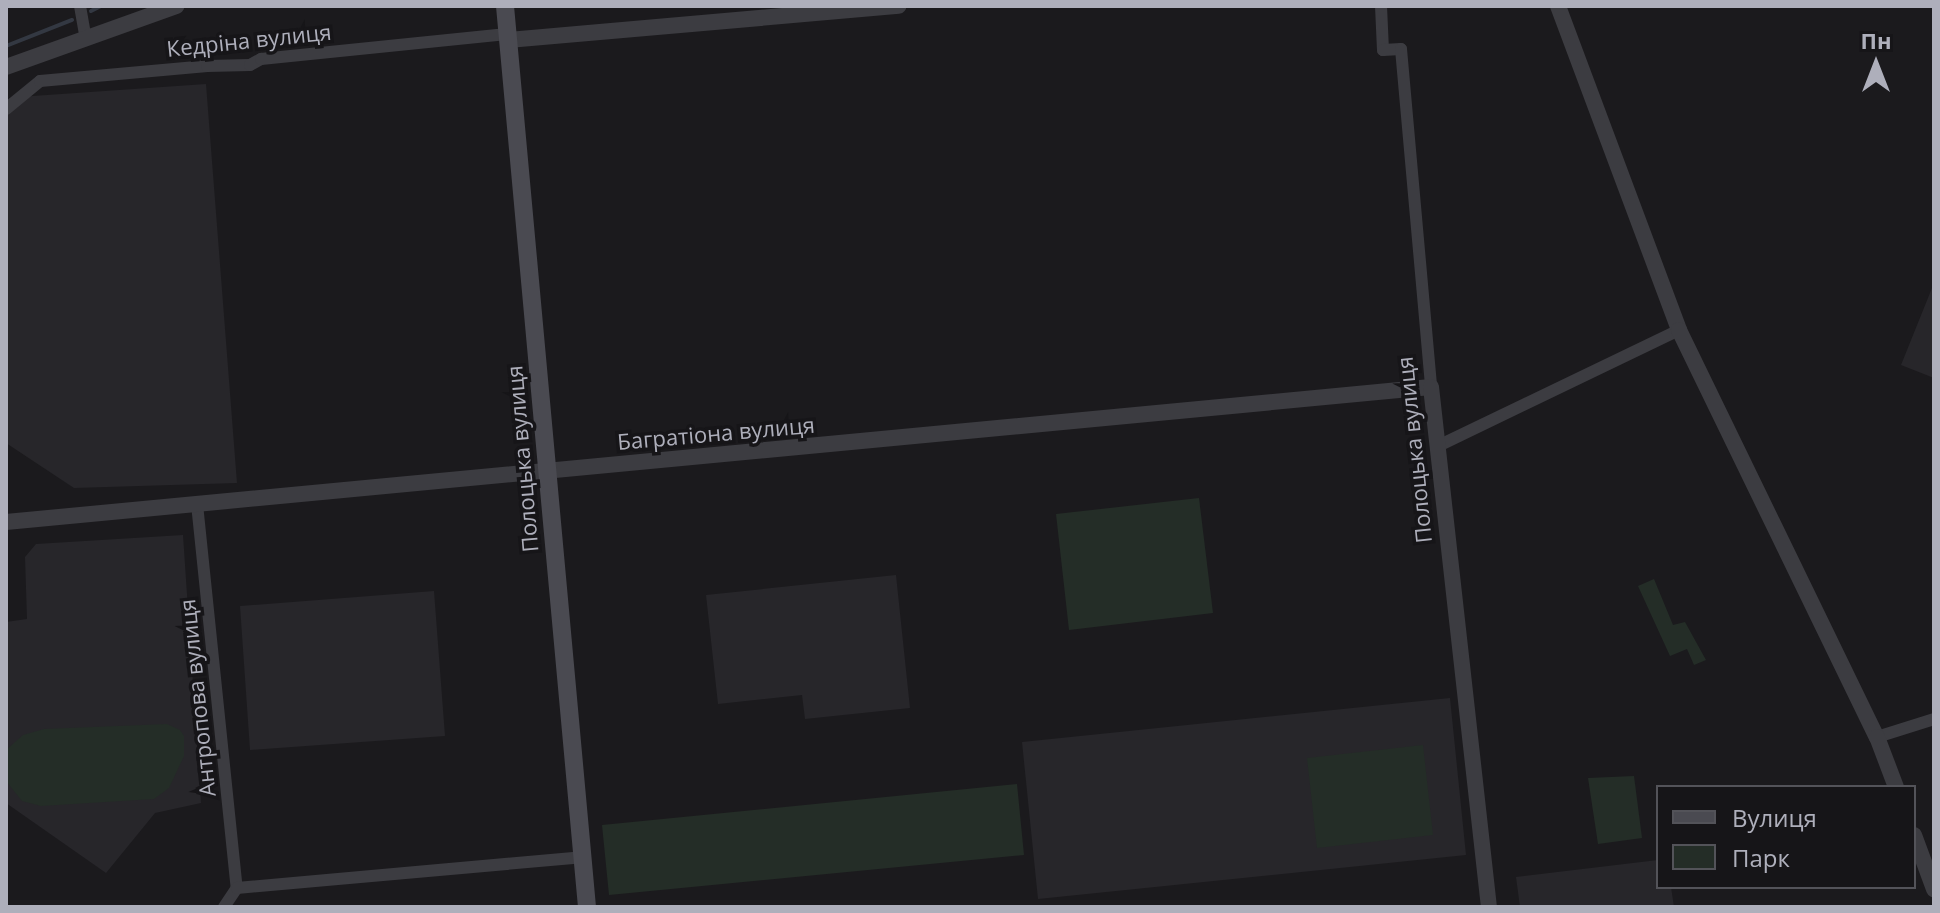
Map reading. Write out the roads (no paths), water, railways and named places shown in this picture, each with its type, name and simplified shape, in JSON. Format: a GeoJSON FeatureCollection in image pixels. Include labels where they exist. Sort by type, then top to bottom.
{"type":"FeatureCollection","features":[{"type":"Feature","properties":{"kind":"main road","name":"Полоцька вулиця"},"geometry":{"type":"LineString","coordinates":[[505,6],[587,907]]}},
{"type":"Feature","properties":{"kind":"street"},"geometry":{"type":"LineString","coordinates":[[80,6],[86,39]]}},
{"type":"Feature","properties":{"kind":"street"},"geometry":{"type":"LineString","coordinates":[[6,67],[176,6]]}},
{"type":"Feature","properties":{"kind":"street"},"geometry":{"type":"LineString","coordinates":[[508,37],[899,6]]}},
{"type":"Feature","properties":{"kind":"street","name":"Полоцька вулиця"},"geometry":{"type":"LineString","coordinates":[[1381,6],[1383,50],[1401,49],[1436,447],[1489,907]]}},
{"type":"Feature","properties":{"kind":"street"},"geometry":{"type":"LineString","coordinates":[[1558,6],[1679,330],[1877,737],[1895,785]]}},
{"type":"Feature","properties":{"kind":"street","name":"Кедріна вулиця"},"geometry":{"type":"LineString","coordinates":[[6,109],[40,81],[250,65],[261,59],[508,37]]}},
{"type":"Feature","properties":{"kind":"street"},"geometry":{"type":"LineString","coordinates":[[1436,447],[1679,330]]}},
{"type":"Feature","properties":{"kind":"street","name":"Багратіона вулиця"},"geometry":{"type":"LineString","coordinates":[[6,522],[1431,387]]}},
{"type":"Feature","properties":{"kind":"street","name":"Антропова вулиця"},"geometry":{"type":"LineString","coordinates":[[197,504],[237,888]]}},
{"type":"Feature","properties":{"kind":"street"},"geometry":{"type":"LineString","coordinates":[[1877,737],[1934,719]]}},
{"type":"Feature","properties":{"kind":"street"},"geometry":{"type":"LineString","coordinates":[[1916,840],[1934,889]]}},
{"type":"Feature","properties":{"kind":"street"},"geometry":{"type":"LineString","coordinates":[[224,907],[237,888],[582,857]]}},
{"type":"Feature","properties":{"kind":"waterway"},"geometry":{"type":"LineString","coordinates":[[91,11],[101,6]]}},
{"type":"Feature","properties":{"kind":"waterway"},"geometry":{"type":"LineString","coordinates":[[6,46],[72,20]]}}]}
